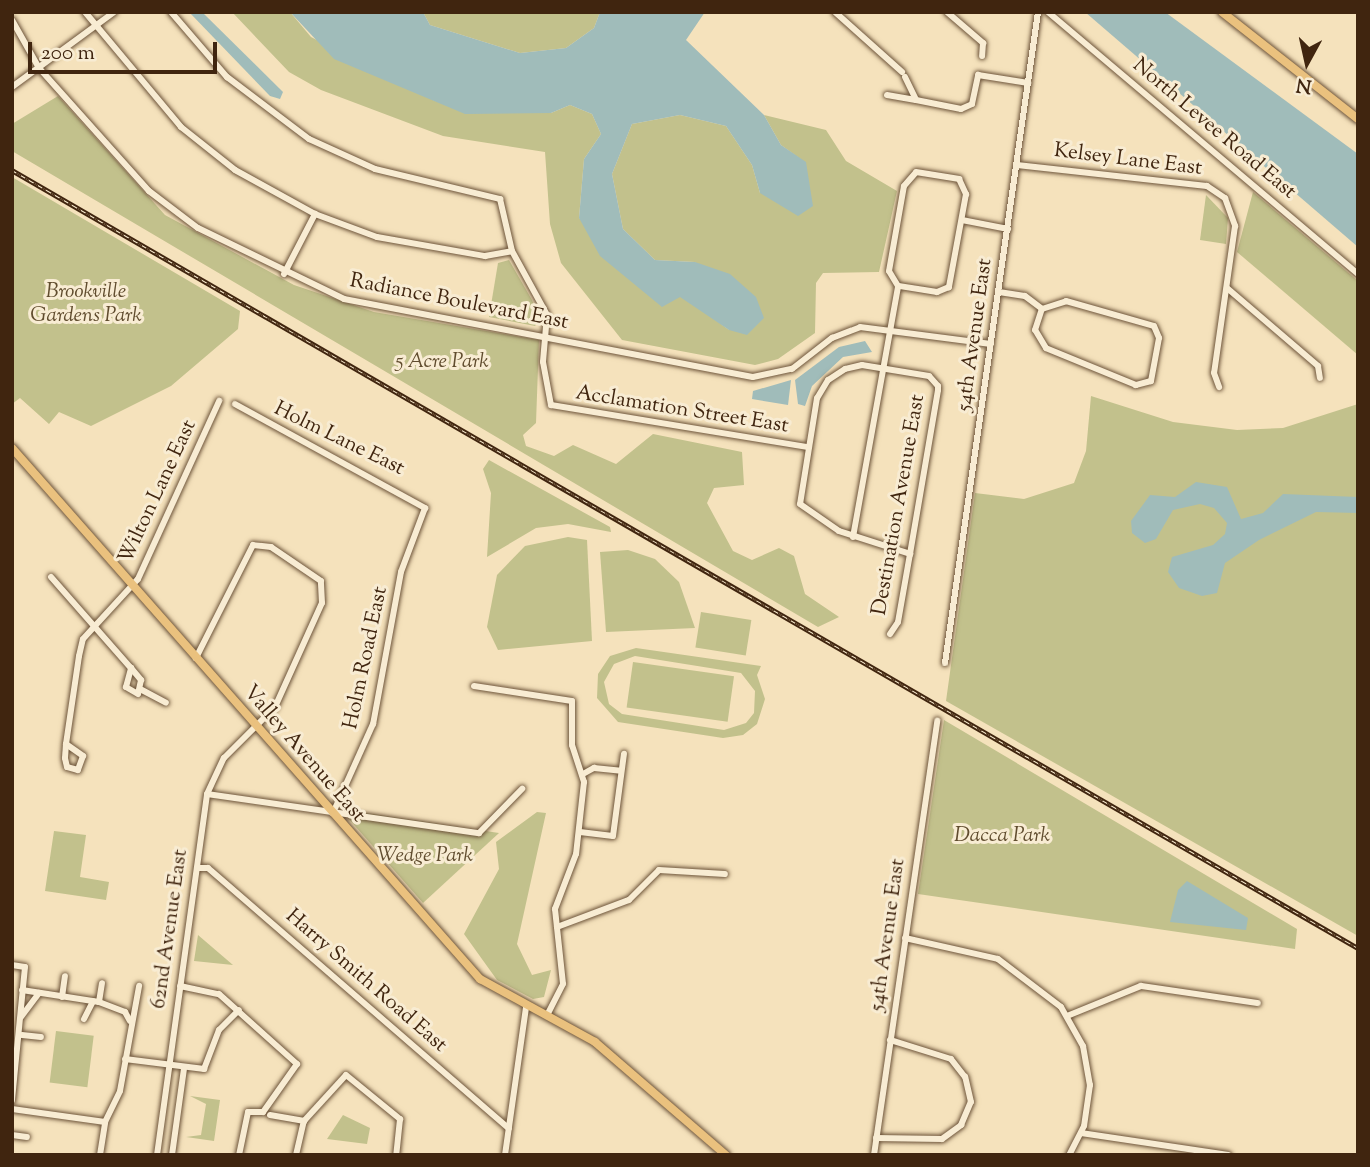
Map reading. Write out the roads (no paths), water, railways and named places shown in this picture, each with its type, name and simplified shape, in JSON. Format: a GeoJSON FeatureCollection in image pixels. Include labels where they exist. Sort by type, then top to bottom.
{"type":"FeatureCollection","features":[{"type":"Feature","properties":{"kind":"main road"},"geometry":{"type":"LineString","coordinates":[[1222,12],[1358,119]]}},
{"type":"Feature","properties":{"kind":"main road","name":"Valley Avenue East"},"geometry":{"type":"LineString","coordinates":[[12,448],[480,979],[603,1048],[726,1155]]}},
{"type":"Feature","properties":{"kind":"street"},"geometry":{"type":"LineString","coordinates":[[85,12],[195,141],[315,214],[377,237],[485,256],[512,251]]}},
{"type":"Feature","properties":{"kind":"street"},"geometry":{"type":"LineString","coordinates":[[12,87],[114,12]]}},
{"type":"Feature","properties":{"kind":"street"},"geometry":{"type":"LineString","coordinates":[[171,12],[227,77],[309,139],[375,169],[500,199],[512,251],[547,315],[547,335]]}},
{"type":"Feature","properties":{"kind":"street"},"geometry":{"type":"LineString","coordinates":[[835,12],[904,74],[916,100]]}},
{"type":"Feature","properties":{"kind":"street"},"geometry":{"type":"LineString","coordinates":[[947,12],[982,43],[982,56]]}},
{"type":"Feature","properties":{"kind":"street","name":"54th Avenue East"},"geometry":{"type":"LineString","coordinates":[[945,663],[1038,12]]}},
{"type":"Feature","properties":{"kind":"street","name":"North Levee Road East"},"geometry":{"type":"LineString","coordinates":[[1048,12],[1358,274]]}},
{"type":"Feature","properties":{"kind":"street","name":"Radiance Boulevard East"},"geometry":{"type":"LineString","coordinates":[[12,20],[39,68],[149,191],[198,228],[284,274],[370,306],[547,335],[752,377],[792,369],[848,330],[890,328],[991,344]]}},
{"type":"Feature","properties":{"kind":"street"},"geometry":{"type":"LineString","coordinates":[[887,95],[967,108],[980,65]]}},
{"type":"Feature","properties":{"kind":"street"},"geometry":{"type":"LineString","coordinates":[[978,75],[1028,83]]}},
{"type":"Feature","properties":{"kind":"street","name":"Kelsey Lane East"},"geometry":{"type":"LineString","coordinates":[[1017,164],[1207,187],[1229,203],[1235,226],[1227,288]]}},
{"type":"Feature","properties":{"kind":"street"},"geometry":{"type":"LineString","coordinates":[[853,537],[898,286],[889,271],[908,177],[921,172],[964,184],[962,219],[946,289],[898,286]]}},
{"type":"Feature","properties":{"kind":"street"},"geometry":{"type":"LineString","coordinates":[[284,274],[315,214]]}},
{"type":"Feature","properties":{"kind":"street"},"geometry":{"type":"LineString","coordinates":[[962,219],[1008,229]]}},
{"type":"Feature","properties":{"kind":"street"},"geometry":{"type":"LineString","coordinates":[[1227,288],[1318,366],[1320,378]]}},
{"type":"Feature","properties":{"kind":"street"},"geometry":{"type":"LineString","coordinates":[[1219,387],[1214,373],[1227,288]]}},
{"type":"Feature","properties":{"kind":"street"},"geometry":{"type":"LineString","coordinates":[[999,292],[1025,296],[1042,309]]}},
{"type":"Feature","properties":{"kind":"street"},"geometry":{"type":"LineString","coordinates":[[1066,301],[1156,329],[1148,384],[1136,385],[1046,348],[1035,330],[1042,309],[1066,301]]}},
{"type":"Feature","properties":{"kind":"street","name":"Acclamation Street East"},"geometry":{"type":"LineString","coordinates":[[547,335],[543,362],[551,405],[807,447]]}},
{"type":"Feature","properties":{"kind":"street"},"geometry":{"type":"LineString","coordinates":[[883,370],[853,366],[828,380],[807,447],[800,504],[853,537],[910,554]]}},
{"type":"Feature","properties":{"kind":"street","name":"Destination Avenue East"},"geometry":{"type":"LineString","coordinates":[[883,370],[936,381],[898,622],[890,634]]}},
{"type":"Feature","properties":{"kind":"street","name":"Wilton Lane East"},"geometry":{"type":"LineString","coordinates":[[66,744],[80,647],[93,625],[133,587],[219,401]]}},
{"type":"Feature","properties":{"kind":"street","name":"Holm Lane East"},"geometry":{"type":"LineString","coordinates":[[235,404],[425,508]]}},
{"type":"Feature","properties":{"kind":"street","name":"Holm Road East"},"geometry":{"type":"LineString","coordinates":[[333,813],[371,730],[401,572],[425,508]]}},
{"type":"Feature","properties":{"kind":"street","name":"62nd Avenue East"},"geometry":{"type":"LineString","coordinates":[[157,1155],[207,794],[224,758],[275,707],[321,606],[319,578],[271,547],[255,544],[196,658]]}},
{"type":"Feature","properties":{"kind":"street"},"geometry":{"type":"LineString","coordinates":[[51,577],[131,668],[142,690]]}},
{"type":"Feature","properties":{"kind":"street"},"geometry":{"type":"LineString","coordinates":[[131,668],[127,690],[142,690],[166,703]]}},
{"type":"Feature","properties":{"kind":"street"},"geometry":{"type":"LineString","coordinates":[[474,686],[572,701],[572,745],[583,774],[580,832],[556,905],[564,973],[547,1015]]}},
{"type":"Feature","properties":{"kind":"street"},"geometry":{"type":"LineString","coordinates":[[493,698],[494,690]]}},
{"type":"Feature","properties":{"kind":"street","name":"54th Avenue East"},"geometry":{"type":"LineString","coordinates":[[874,1155],[937,720]]}},
{"type":"Feature","properties":{"kind":"street"},"geometry":{"type":"LineString","coordinates":[[580,832],[613,836],[624,754]]}},
{"type":"Feature","properties":{"kind":"street"},"geometry":{"type":"LineString","coordinates":[[583,774],[594,768],[621,771]]}},
{"type":"Feature","properties":{"kind":"street"},"geometry":{"type":"LineString","coordinates":[[207,794],[479,833],[522,789]]}},
{"type":"Feature","properties":{"kind":"street","name":"Harry Smith Road East"},"geometry":{"type":"LineString","coordinates":[[197,868],[208,868],[509,1129]]}},
{"type":"Feature","properties":{"kind":"street"},"geometry":{"type":"LineString","coordinates":[[557,927],[629,900],[659,870],[725,874]]}},
{"type":"Feature","properties":{"kind":"street"},"geometry":{"type":"LineString","coordinates":[[905,938],[998,959],[1036,983],[1067,1016],[1089,1074],[1081,1133],[1069,1155]]}},
{"type":"Feature","properties":{"kind":"street"},"geometry":{"type":"LineString","coordinates":[[12,965],[25,967],[22,990],[16,1002],[21,1017],[22,1038],[12,1100]]}},
{"type":"Feature","properties":{"kind":"street"},"geometry":{"type":"LineString","coordinates":[[54,1005],[65,976]]}},
{"type":"Feature","properties":{"kind":"street"},"geometry":{"type":"LineString","coordinates":[[84,1018],[96,1001],[102,983]]}},
{"type":"Feature","properties":{"kind":"street"},"geometry":{"type":"LineString","coordinates":[[100,1155],[105,1122],[119,1095],[130,1022],[139,986]]}},
{"type":"Feature","properties":{"kind":"street"},"geometry":{"type":"LineString","coordinates":[[180,986],[215,992],[239,1010],[298,1065],[263,1111],[248,1112],[239,1155]]}},
{"type":"Feature","properties":{"kind":"street"},"geometry":{"type":"LineString","coordinates":[[1067,1016],[1141,986],[1258,1003]]}},
{"type":"Feature","properties":{"kind":"street"},"geometry":{"type":"LineString","coordinates":[[22,990],[96,1001],[125,1012],[130,1022]]}},
{"type":"Feature","properties":{"kind":"street"},"geometry":{"type":"LineString","coordinates":[[21,1017],[39,993]]}},
{"type":"Feature","properties":{"kind":"street"},"geometry":{"type":"LineString","coordinates":[[505,1155],[526,1007]]}},
{"type":"Feature","properties":{"kind":"street"},"geometry":{"type":"LineString","coordinates":[[125,1059],[184,1068],[209,1066],[217,1033],[239,1010]]}},
{"type":"Feature","properties":{"kind":"street"},"geometry":{"type":"LineString","coordinates":[[118,1034],[128,1036]]}},
{"type":"Feature","properties":{"kind":"street"},"geometry":{"type":"LineString","coordinates":[[12,1040],[41,1037]]}},
{"type":"Feature","properties":{"kind":"street"},"geometry":{"type":"LineString","coordinates":[[876,1138],[942,1139],[964,1121],[971,1102],[965,1077],[951,1059],[890,1040]]}},
{"type":"Feature","properties":{"kind":"street"},"geometry":{"type":"LineString","coordinates":[[172,1155],[184,1068]]}},
{"type":"Feature","properties":{"kind":"street"},"geometry":{"type":"LineString","coordinates":[[296,1155],[304,1121],[348,1075],[400,1119],[396,1155]]}},
{"type":"Feature","properties":{"kind":"street"},"geometry":{"type":"LineString","coordinates":[[12,1109],[105,1122]]}},
{"type":"Feature","properties":{"kind":"street"},"geometry":{"type":"LineString","coordinates":[[270,1115],[304,1121]]}},
{"type":"Feature","properties":{"kind":"street"},"geometry":{"type":"LineString","coordinates":[[1081,1133],[1174,1151],[1228,1155]]}},
{"type":"Feature","properties":{"kind":"street"},"geometry":{"type":"LineString","coordinates":[[12,1135],[27,1137]]}},
{"type":"Feature","properties":{"kind":"water"},"geometry":{"type":"Polygon","coordinates":[[[189,12],[202,12],[283,92],[280,99],[270,96],[189,12]]]}},
{"type":"Feature","properties":{"kind":"water"},"geometry":{"type":"Polygon","coordinates":[[[290,12],[423,12],[430,25],[520,53],[566,48],[594,28],[600,12],[705,12],[686,40],[764,115],[781,145],[806,162],[813,206],[798,216],[760,193],[752,165],[726,126],[680,115],[632,124],[612,174],[623,229],[655,260],[695,262],[730,274],[756,297],[764,318],[747,335],[729,330],[680,297],[662,307],[600,256],[579,218],[584,159],[601,134],[592,114],[570,105],[551,113],[465,114],[334,59],[290,12]]]}},
{"type":"Feature","properties":{"kind":"water"},"geometry":{"type":"Polygon","coordinates":[[[1085,12],[1165,12],[1358,154],[1358,247],[1085,12]]]}},
{"type":"Feature","properties":{"kind":"water"},"geometry":{"type":"Polygon","coordinates":[[[865,341],[872,352],[843,357],[812,386],[805,406],[798,404],[795,380],[839,347],[865,341]]]}},
{"type":"Feature","properties":{"kind":"water"},"geometry":{"type":"Polygon","coordinates":[[[791,380],[788,405],[752,399],[753,391],[791,380]]]}},
{"type":"Feature","properties":{"kind":"water"},"geometry":{"type":"Polygon","coordinates":[[[1196,482],[1227,487],[1241,519],[1263,513],[1283,494],[1358,497],[1358,513],[1316,512],[1259,540],[1225,563],[1217,593],[1202,596],[1179,588],[1168,572],[1172,557],[1213,545],[1225,534],[1227,523],[1214,508],[1200,504],[1173,510],[1156,539],[1145,543],[1132,533],[1131,521],[1150,495],[1175,497],[1196,482]]]}},
{"type":"Feature","properties":{"kind":"water"},"geometry":{"type":"Polygon","coordinates":[[[1187,881],[1248,918],[1246,930],[1170,922],[1178,890],[1187,881]]]}},
{"type":"Feature","properties":{"kind":"railway"},"geometry":{"type":"LineString","coordinates":[[12,170],[1358,948]]}},
{"type":"Feature","properties":{"kind":"park label","name":"Brookville Gardens Park"},"geometry":{"type":"Point","coordinates":[86,304]}},
{"type":"Feature","properties":{"kind":"park label","name":"5 Acre Park"},"geometry":{"type":"Point","coordinates":[442,362]}},
{"type":"Feature","properties":{"kind":"park label","name":"Dacca Park"},"geometry":{"type":"Point","coordinates":[1002,836]}},
{"type":"Feature","properties":{"kind":"park label","name":"Wedge Park"},"geometry":{"type":"Point","coordinates":[425,856]}}]}
